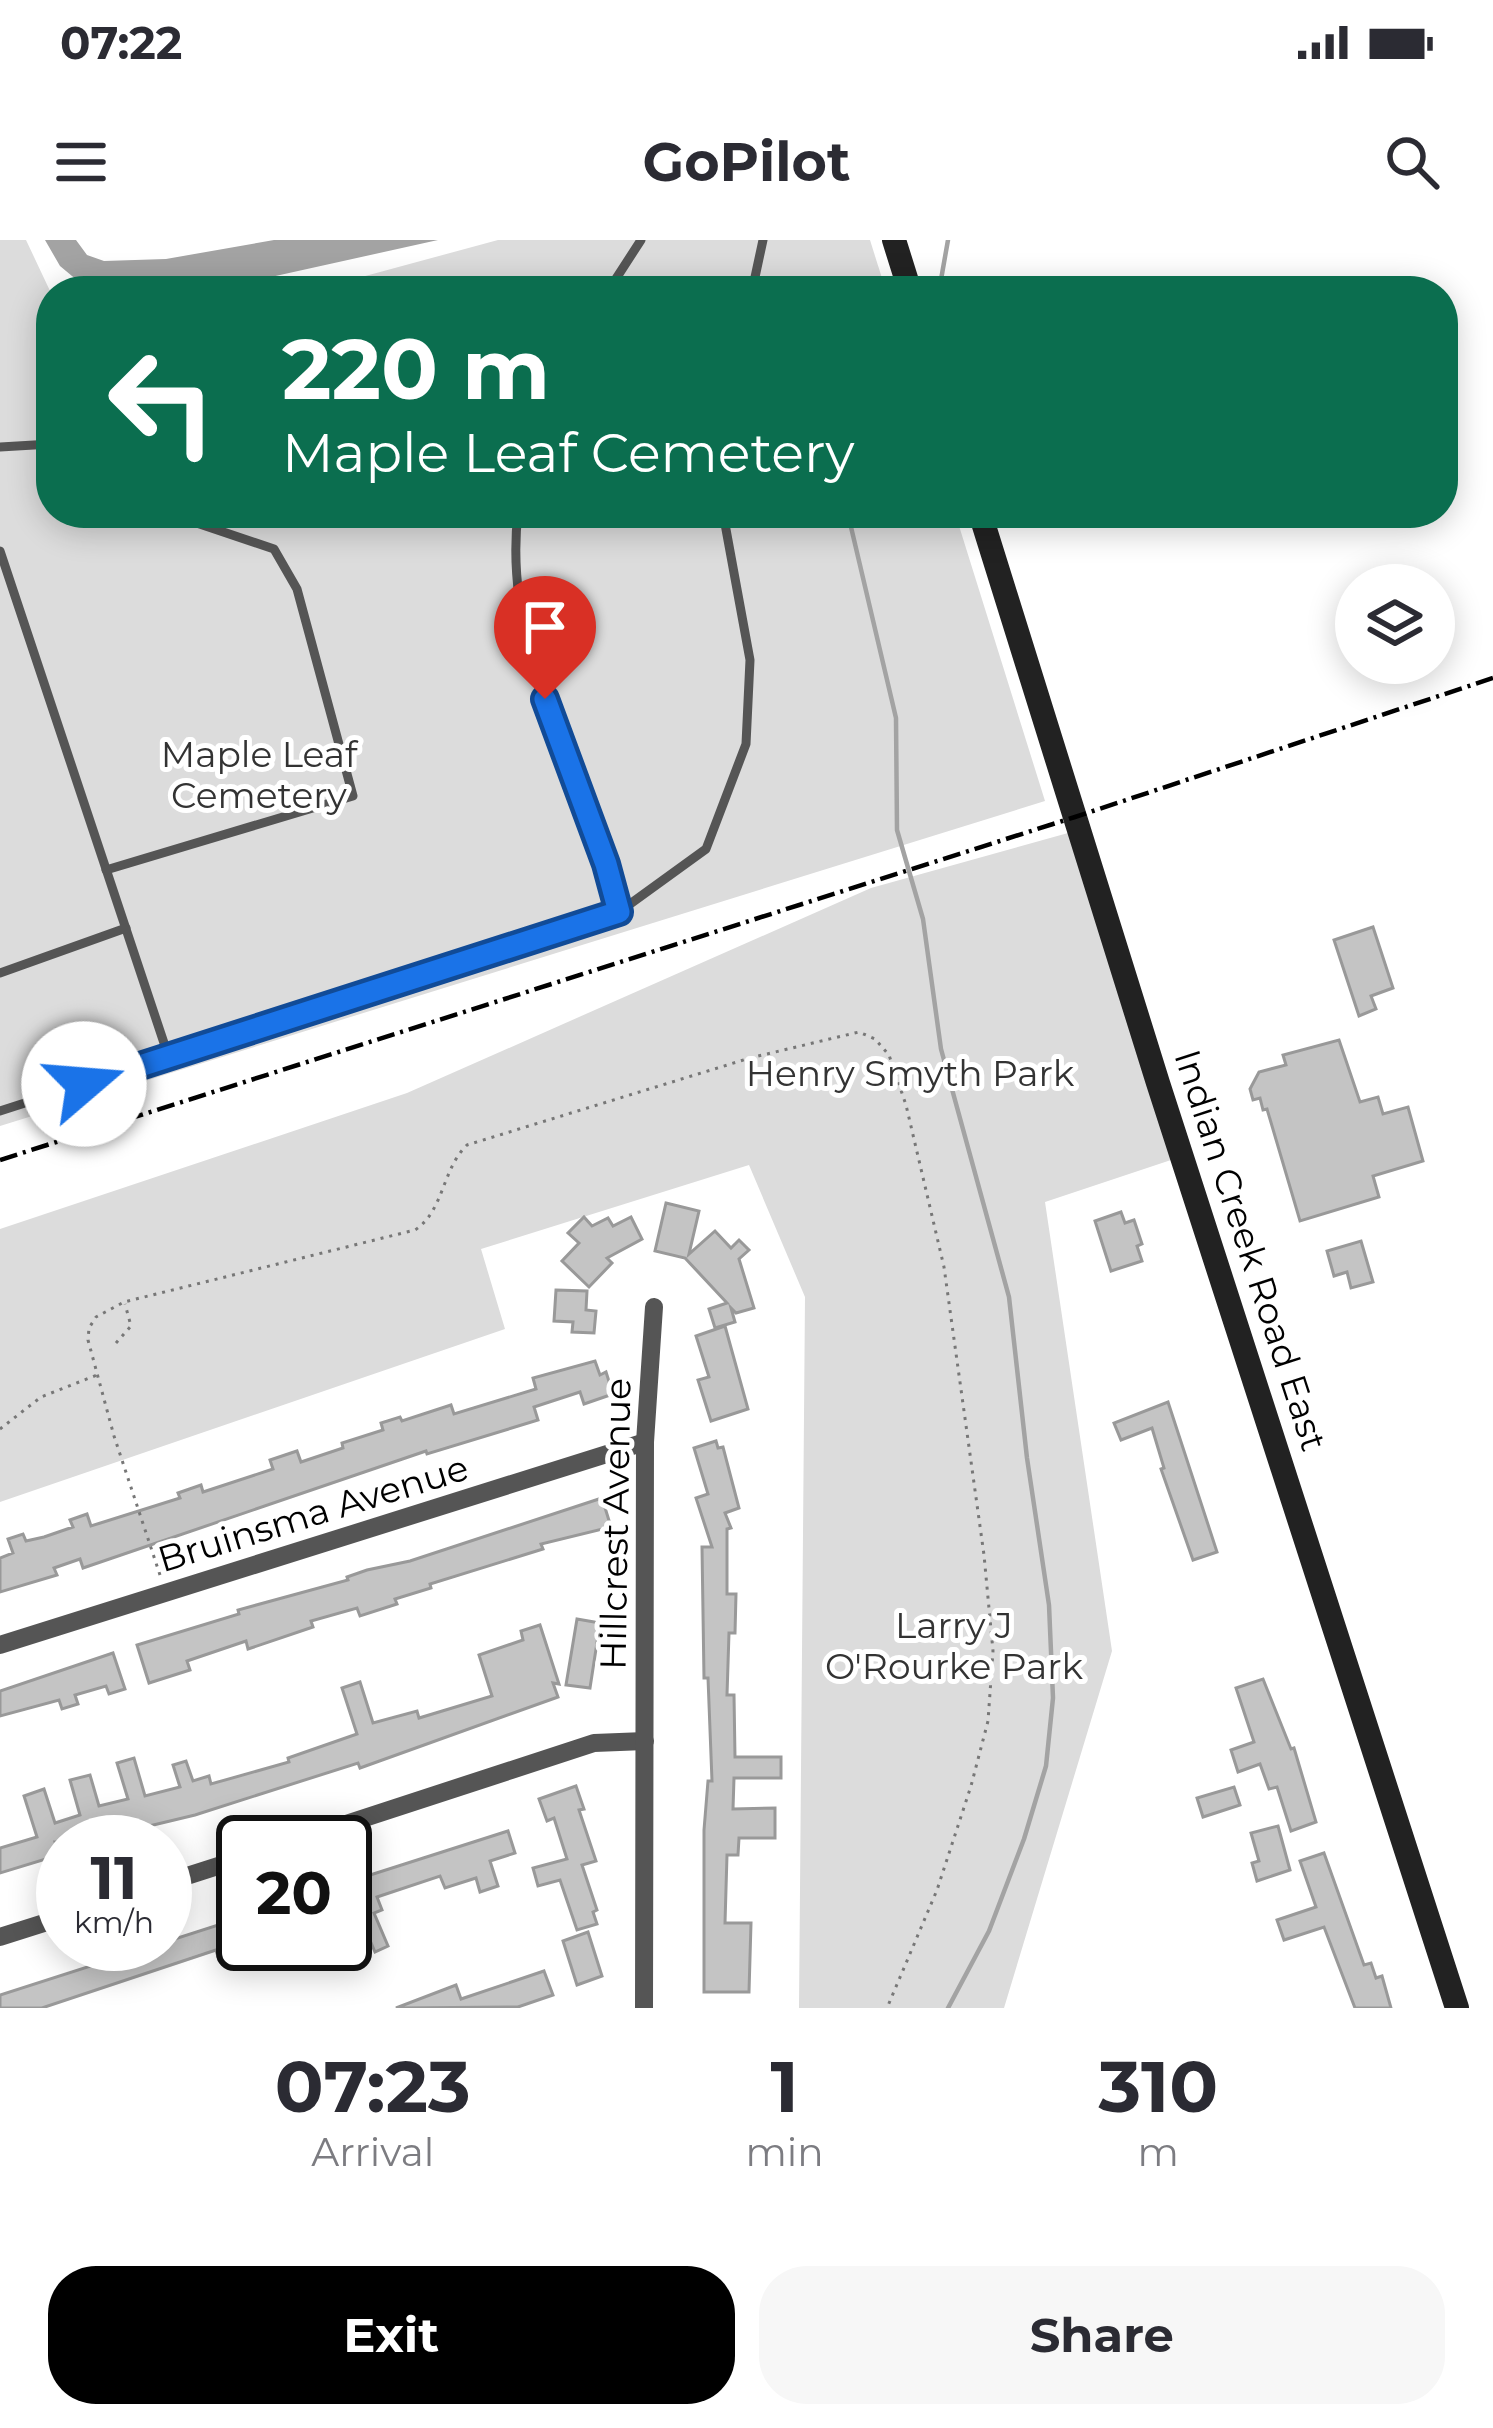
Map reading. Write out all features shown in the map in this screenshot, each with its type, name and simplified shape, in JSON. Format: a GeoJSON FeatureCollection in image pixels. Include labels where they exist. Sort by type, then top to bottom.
{"type":"FeatureCollection","features":[{"type":"Feature","properties":{"kind":"main road"},"geometry":{"type":"LineString","coordinates":[[894,240],[905,276]]}},
{"type":"Feature","properties":{"kind":"main road","name":"Indian Creek Road East"},"geometry":{"type":"LineString","coordinates":[[985,528],[1456,2008]]}},
{"type":"Feature","properties":{"kind":"street","name":"Hillcrest Avenue"},"geometry":{"type":"LineString","coordinates":[[644,2008],[645,1442],[654,1307]]}},
{"type":"Feature","properties":{"kind":"street","name":"Bruinsma Avenue"},"geometry":{"type":"LineString","coordinates":[[0,1645],[645,1442]]}},
{"type":"Feature","properties":{"kind":"street"},"geometry":{"type":"LineString","coordinates":[[372,1815],[594,1742],[645,1741]]}},
{"type":"Feature","properties":{"kind":"street"},"geometry":{"type":"LineString","coordinates":[[0,1937],[36,1926]]}},
{"type":"Feature","properties":{"kind":"lane"},"geometry":{"type":"LineString","coordinates":[[618,276],[641,240]]}},
{"type":"Feature","properties":{"kind":"lane"},"geometry":{"type":"LineString","coordinates":[[755,276],[763,240]]}},
{"type":"Feature","properties":{"kind":"lane"},"geometry":{"type":"LineString","coordinates":[[0,448],[36,445]]}},
{"type":"Feature","properties":{"kind":"lane"},"geometry":{"type":"LineString","coordinates":[[106,870],[353,796],[297,589],[274,549],[211,528]]}},
{"type":"Feature","properties":{"kind":"lane"},"geometry":{"type":"LineString","coordinates":[[516,528],[513,556],[530,660],[606,864],[619,912]]}},
{"type":"Feature","properties":{"kind":"lane"},"geometry":{"type":"LineString","coordinates":[[0,1111],[619,912],[706,849],[746,744],[750,660],[726,528]]}},
{"type":"Feature","properties":{"kind":"lane"},"geometry":{"type":"LineString","coordinates":[[0,551],[169,1058]]}},
{"type":"Feature","properties":{"kind":"lane"},"geometry":{"type":"LineString","coordinates":[[0,973],[126,928]]}},
{"type":"Feature","properties":{"kind":"path"},"geometry":{"type":"LineString","coordinates":[[116,1343],[131,1326],[124,1302]]}},
{"type":"Feature","properties":{"kind":"path"},"geometry":{"type":"LineString","coordinates":[[0,1429],[41,1397],[97,1376]]}},
{"type":"Feature","properties":{"kind":"green space","name":"Maple Leaf Cemetery"},"geometry":{"type":"Polygon","coordinates":[[[0,240],[26,240],[43,276],[36,276],[36,528],[960,528],[1045,801],[0,1126],[0,240]]]}},
{"type":"Feature","properties":{"kind":"green space"},"geometry":{"type":"Polygon","coordinates":[[[498,240],[870,240],[881,276],[365,276],[498,240]]]}},
{"type":"Feature","properties":{"kind":"green space","name":"Henry Smyth Park"},"geometry":{"type":"Polygon","coordinates":[[[1068,833],[1174,1159],[1045,1202],[1112,1651],[1004,2008],[799,2008],[805,1297],[749,1165],[481,1249],[505,1329],[0,1502],[0,1229],[407,1093],[871,888],[1068,833]]]}},
{"type":"Feature","properties":{"kind":"shaded area"},"geometry":{"type":"Polygon","coordinates":[[[45,240],[76,240],[87,255],[104,261],[166,259],[274,240],[438,240],[276,276],[72,276],[60,266],[45,240]]]}},
{"type":"Feature","properties":{"kind":"building"},"geometry":{"type":"Polygon","coordinates":[[[1373,927],[1393,988],[1371,996],[1376,1009],[1359,1016],[1334,940],[1373,927]]]}},
{"type":"Feature","properties":{"kind":"building"},"geometry":{"type":"Polygon","coordinates":[[[1339,1040],[1360,1102],[1378,1097],[1383,1114],[1408,1107],[1423,1161],[1373,1176],[1379,1197],[1300,1221],[1267,1109],[1263,1110],[1260,1098],[1253,1100],[1250,1089],[1259,1072],[1286,1065],[1283,1055],[1339,1040]]]}},
{"type":"Feature","properties":{"kind":"building"},"geometry":{"type":"Polygon","coordinates":[[[666,1203],[699,1211],[689,1254],[715,1231],[731,1248],[739,1240],[749,1250],[739,1259],[754,1308],[736,1313],[731,1308],[735,1322],[715,1328],[709,1309],[727,1303],[685,1258],[655,1251],[666,1203]]]}},
{"type":"Feature","properties":{"kind":"building"},"geometry":{"type":"Polygon","coordinates":[[[1121,1212],[1125,1223],[1134,1220],[1142,1261],[1111,1271],[1095,1221],[1121,1212]]]}},
{"type":"Feature","properties":{"kind":"building"},"geometry":{"type":"Polygon","coordinates":[[[584,1217],[592,1226],[608,1218],[613,1226],[631,1217],[642,1239],[607,1258],[612,1263],[589,1287],[562,1261],[579,1243],[568,1233],[584,1217]]]}},
{"type":"Feature","properties":{"kind":"building"},"geometry":{"type":"Polygon","coordinates":[[[1361,1241],[1373,1282],[1351,1288],[1347,1272],[1334,1276],[1327,1251],[1361,1241]]]}},
{"type":"Feature","properties":{"kind":"building"},"geometry":{"type":"Polygon","coordinates":[[[556,1290],[587,1291],[586,1310],[596,1311],[594,1333],[572,1332],[573,1322],[554,1321],[556,1290]]]}},
{"type":"Feature","properties":{"kind":"building"},"geometry":{"type":"Polygon","coordinates":[[[725,1326],[748,1409],[711,1421],[698,1380],[709,1377],[696,1336],[725,1326]]]}},
{"type":"Feature","properties":{"kind":"building"},"geometry":{"type":"Polygon","coordinates":[[[595,1361],[600,1375],[606,1372],[613,1394],[584,1404],[580,1392],[534,1407],[538,1420],[426,1451],[83,1568],[80,1559],[54,1568],[57,1575],[0,1592],[0,1558],[13,1553],[8,1539],[23,1534],[26,1541],[44,1537],[73,1527],[70,1520],[87,1514],[91,1526],[180,1498],[178,1493],[201,1485],[203,1492],[273,1469],[270,1460],[297,1451],[301,1462],[343,1448],[342,1443],[383,1430],[381,1423],[400,1417],[402,1421],[451,1405],[454,1414],[536,1389],[533,1378],[595,1361]]]}},
{"type":"Feature","properties":{"kind":"building"},"geometry":{"type":"Polygon","coordinates":[[[1168,1402],[1217,1552],[1193,1560],[1152,1428],[1121,1440],[1114,1423],[1168,1402]]]}},
{"type":"Feature","properties":{"kind":"building"},"geometry":{"type":"Polygon","coordinates":[[[716,1441],[718,1448],[723,1447],[739,1508],[725,1513],[731,1528],[727,1529],[727,1594],[736,1594],[727,1695],[734,1695],[735,1757],[781,1757],[781,1778],[734,1778],[733,1809],[775,1808],[775,1838],[739,1838],[738,1855],[727,1855],[725,1923],[751,1923],[749,1992],[704,1992],[704,1830],[708,1781],[712,1781],[702,1547],[712,1547],[696,1498],[708,1494],[694,1448],[716,1441]]]}},
{"type":"Feature","properties":{"kind":"building"},"geometry":{"type":"Polygon","coordinates":[[[602,1498],[611,1527],[541,1544],[543,1549],[430,1584],[431,1588],[395,1599],[397,1604],[360,1616],[357,1608],[311,1621],[313,1627],[248,1649],[246,1641],[187,1661],[190,1670],[149,1683],[137,1645],[602,1498]]]}},
{"type":"Feature","properties":{"kind":"building"},"geometry":{"type":"Polygon","coordinates":[[[577,1619],[600,1623],[590,1688],[566,1685],[577,1619]]]}},
{"type":"Feature","properties":{"kind":"building"},"geometry":{"type":"Polygon","coordinates":[[[540,1625],[559,1684],[553,1683],[558,1697],[360,1768],[358,1763],[195,1815],[80,1815],[70,1780],[90,1775],[99,1806],[128,1799],[117,1763],[134,1758],[145,1796],[180,1787],[173,1765],[186,1761],[193,1781],[209,1776],[211,1784],[289,1762],[288,1758],[357,1734],[342,1688],[360,1682],[373,1723],[417,1711],[419,1718],[492,1696],[479,1655],[523,1640],[521,1631],[540,1625]]]}},
{"type":"Feature","properties":{"kind":"building"},"geometry":{"type":"Polygon","coordinates":[[[113,1653],[125,1689],[109,1694],[106,1686],[75,1695],[78,1704],[62,1709],[59,1700],[0,1716],[0,1691],[113,1653]]]}},
{"type":"Feature","properties":{"kind":"building"},"geometry":{"type":"Polygon","coordinates":[[[1263,1679],[1294,1748],[1316,1822],[1291,1831],[1277,1787],[1269,1789],[1260,1764],[1238,1772],[1231,1750],[1254,1742],[1236,1688],[1263,1679]]]}},
{"type":"Feature","properties":{"kind":"building"},"geometry":{"type":"Polygon","coordinates":[[[576,1786],[596,1861],[582,1865],[597,1910],[593,1912],[597,1924],[577,1930],[560,1880],[538,1886],[533,1868],[567,1859],[554,1818],[547,1821],[539,1799],[576,1786]]]}},
{"type":"Feature","properties":{"kind":"building"},"geometry":{"type":"Polygon","coordinates":[[[1234,1787],[1240,1805],[1203,1817],[1197,1798],[1234,1787]]]}},
{"type":"Feature","properties":{"kind":"building"},"geometry":{"type":"Polygon","coordinates":[[[44,1789],[52,1815],[36,1815],[36,1834],[24,1796],[44,1789]]]}},
{"type":"Feature","properties":{"kind":"building"},"geometry":{"type":"Polygon","coordinates":[[[1278,1826],[1290,1870],[1257,1881],[1252,1863],[1259,1861],[1251,1833],[1278,1826]]]}},
{"type":"Feature","properties":{"kind":"building"},"geometry":{"type":"Polygon","coordinates":[[[508,1831],[515,1853],[490,1861],[498,1886],[480,1892],[476,1878],[445,1888],[440,1876],[377,1897],[382,1910],[374,1913],[388,1946],[375,1952],[372,1874],[508,1831]]]}},
{"type":"Feature","properties":{"kind":"building"},"geometry":{"type":"Polygon","coordinates":[[[36,1837],[36,1862],[0,1873],[0,1848],[36,1837]]]}},
{"type":"Feature","properties":{"kind":"building"},"geometry":{"type":"Polygon","coordinates":[[[1324,1853],[1364,1965],[1371,1963],[1376,1978],[1382,1976],[1391,2008],[1355,2008],[1324,1927],[1284,1940],[1277,1920],[1316,1907],[1300,1861],[1324,1853]]]}},
{"type":"Feature","properties":{"kind":"building"},"geometry":{"type":"Polygon","coordinates":[[[216,1926],[216,1950],[192,1958],[192,1933],[216,1926]]]}},
{"type":"Feature","properties":{"kind":"building"},"geometry":{"type":"Polygon","coordinates":[[[588,1932],[602,1976],[577,1985],[563,1941],[588,1932]]]}},
{"type":"Feature","properties":{"kind":"building"},"geometry":{"type":"Polygon","coordinates":[[[75,1971],[153,1971],[42,2008],[0,2008],[0,1995],[75,1971]]]}},
{"type":"Feature","properties":{"kind":"building"},"geometry":{"type":"Polygon","coordinates":[[[544,1971],[553,1995],[518,2007],[396,2008],[456,1985],[461,1999],[544,1971]]]}},
{"type":"Feature","properties":{"kind":"waterway"},"geometry":{"type":"LineString","coordinates":[[942,276],[948,240]]}},
{"type":"Feature","properties":{"kind":"waterway"},"geometry":{"type":"LineString","coordinates":[[851,528],[896,718],[897,830],[923,919],[941,1049],[1009,1297],[1049,1605],[1053,1698],[1046,1766],[989,1931],[948,2008]]}},
{"type":"Feature","properties":{"kind":"railway"},"geometry":{"type":"LineString","coordinates":[[0,1160],[1075,817],[1493,678]]}},
{"type":"Feature","properties":{"kind":"route"},"geometry":{"type":"LineString","coordinates":[[84,1084],[619,912],[545,699]]}},
{"type":"Feature","properties":{"kind":"park label","name":"Larry J O'Rourke Park"},"geometry":{"type":"Point","coordinates":[954,1646]}}]}
